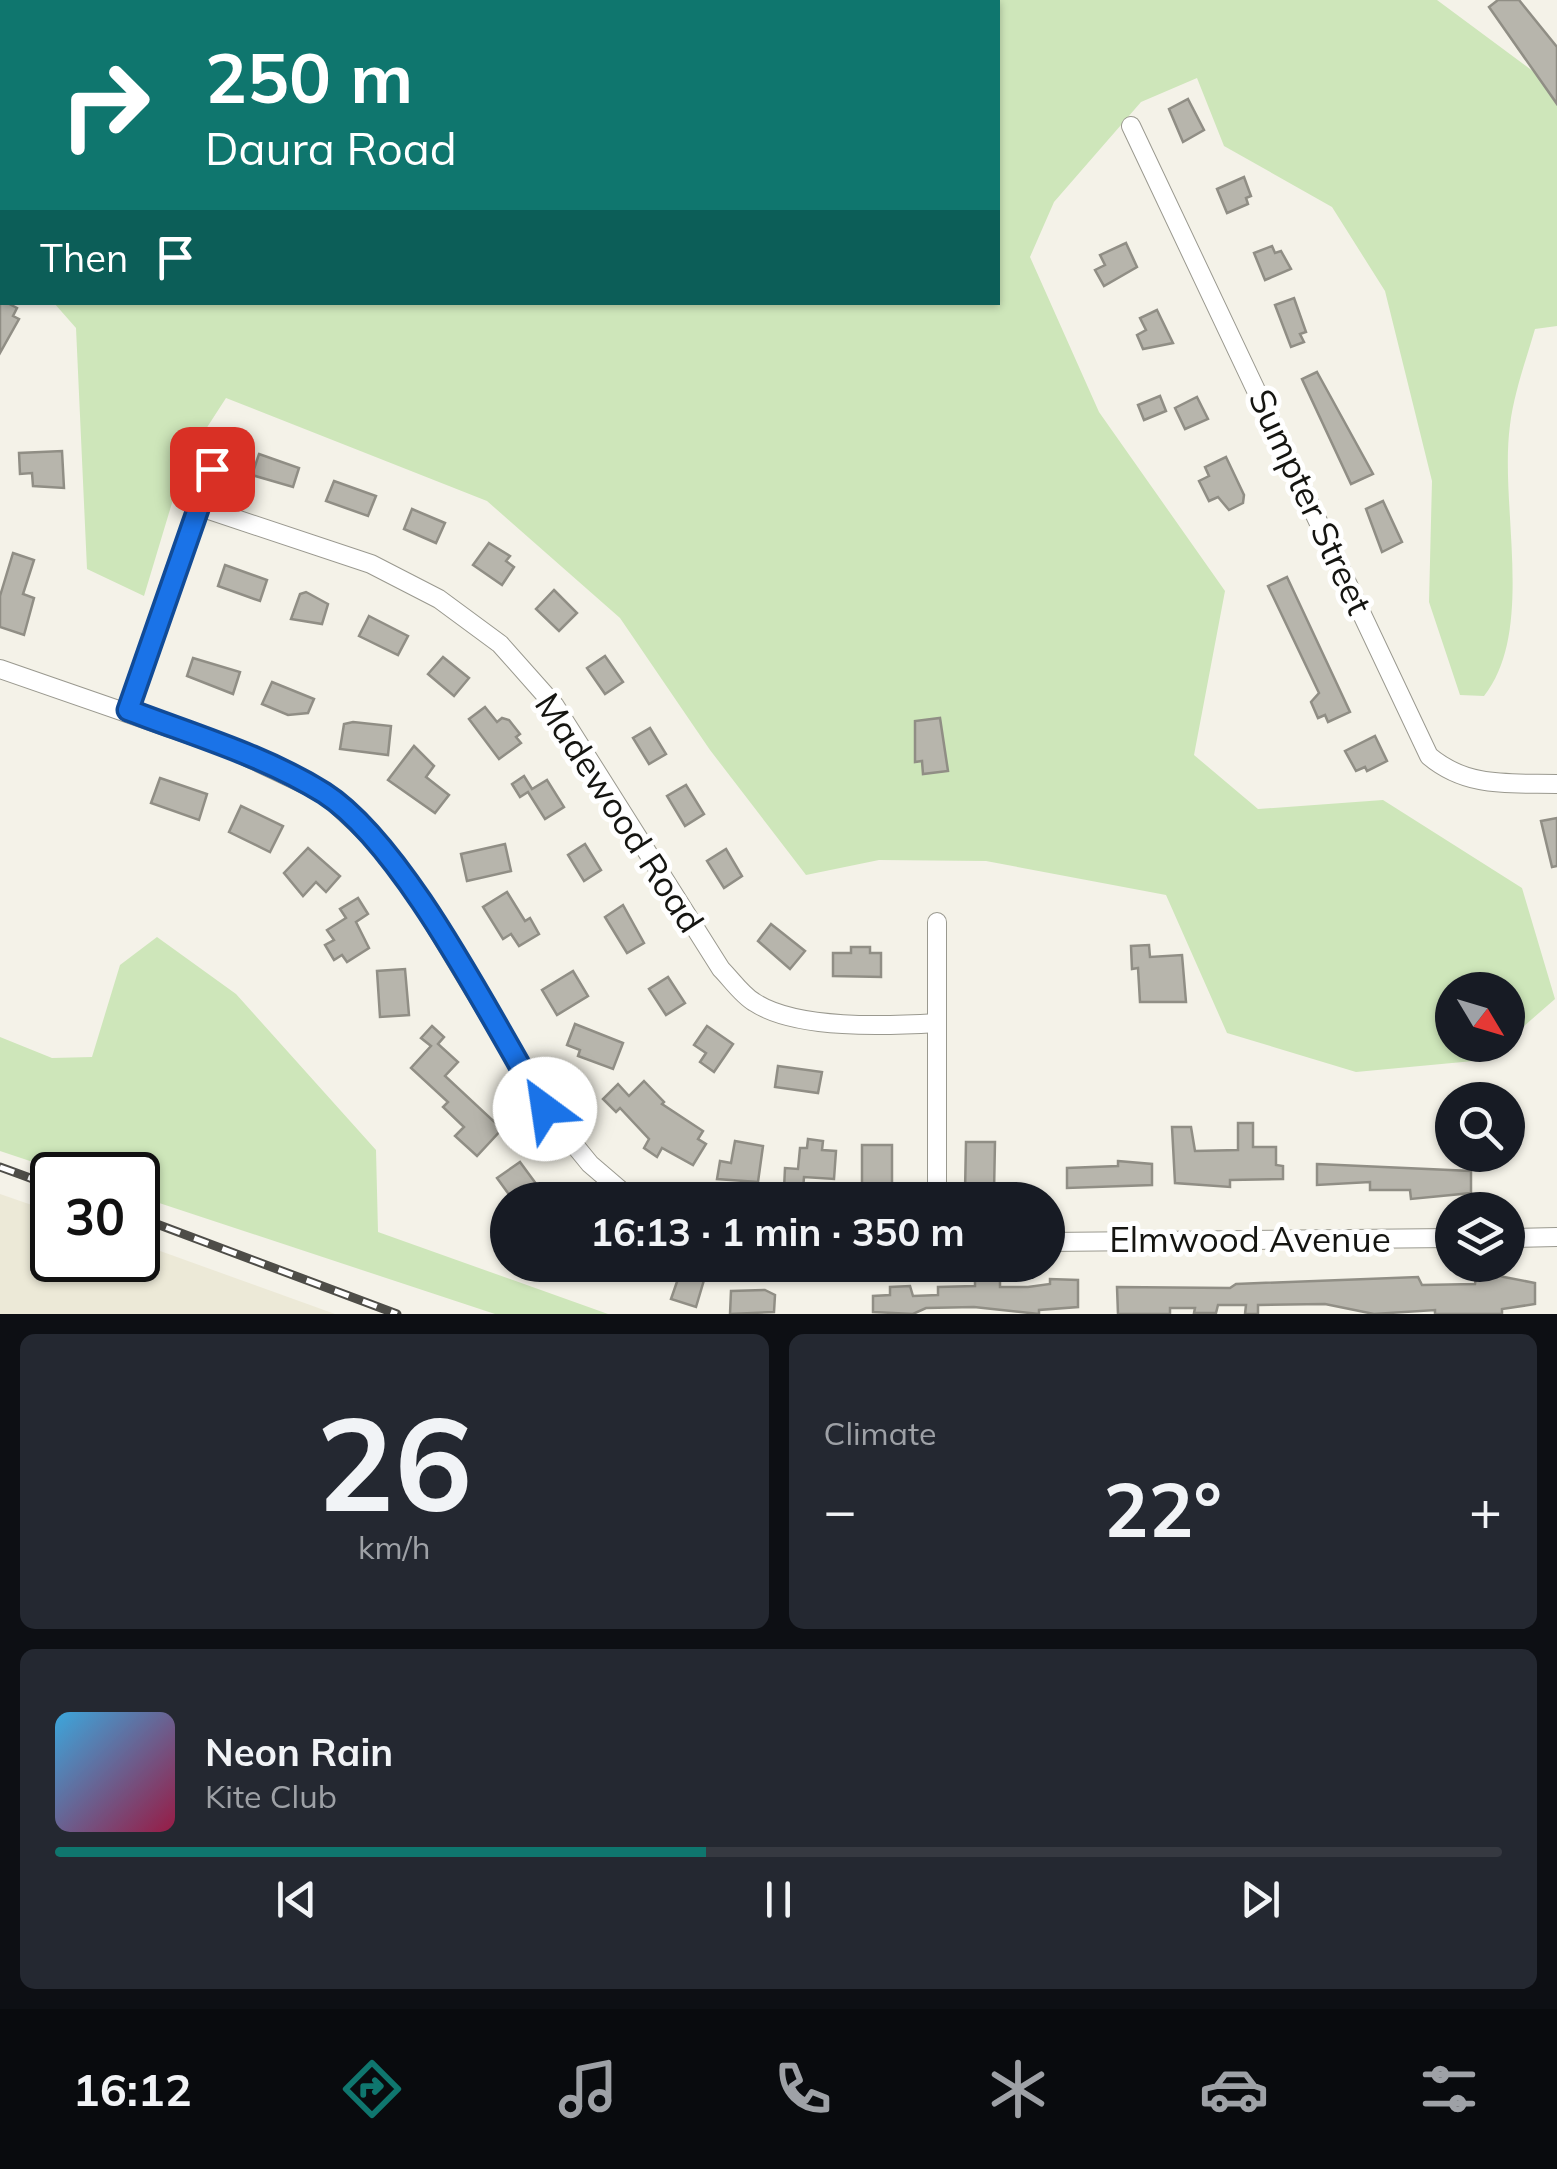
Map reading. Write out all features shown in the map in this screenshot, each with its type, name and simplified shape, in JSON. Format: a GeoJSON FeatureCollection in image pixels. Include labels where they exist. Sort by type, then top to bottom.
{"type":"FeatureCollection","features":[{"type":"Feature","properties":{"kind":"street","name":"Sumpter Street"},"geometry":{"type":"LineString","coordinates":[[1131,126],[1429,756],[1448,772],[1472,782],[1557,784]]}},
{"type":"Feature","properties":{"kind":"street"},"geometry":{"type":"LineString","coordinates":[[128,710],[212,469]]}},
{"type":"Feature","properties":{"kind":"street","name":"Madewood Road"},"geometry":{"type":"LineString","coordinates":[[200,507],[371,564],[439,599],[500,644],[555,706],[721,969],[754,1002],[791,1017],[856,1024],[937,1023]]}},
{"type":"Feature","properties":{"kind":"street"},"geometry":{"type":"LineString","coordinates":[[2,676],[128,710],[228,748],[325,794],[377,843],[420,901],[545,1109],[590,1164],[611,1182]]}},
{"type":"Feature","properties":{"kind":"street"},"geometry":{"type":"LineString","coordinates":[[937,922],[937,1182]]}},
{"type":"Feature","properties":{"kind":"street","name":"Elmwood Avenue"},"geometry":{"type":"LineString","coordinates":[[1065,1242],[1435,1238]]}},
{"type":"Feature","properties":{"kind":"street"},"geometry":{"type":"LineString","coordinates":[[1525,1238],[1557,1238]]}},
{"type":"Feature","properties":{"kind":"shaded area"},"geometry":{"type":"Polygon","coordinates":[[[0,1194],[30,1204],[30,1282],[160,1282],[160,1251],[335,1314],[0,1314],[0,1194]]]}},
{"type":"Feature","properties":{"kind":"green space"},"geometry":{"type":"Polygon","coordinates":[[[1000,0],[1437,0],[1557,89],[1557,326],[1535,329],[1512,413],[1508,457],[1512,603],[1500,669],[1484,696],[1460,695],[1429,602],[1432,481],[1385,291],[1332,207],[1224,146],[1197,78],[1141,102],[1054,202],[1030,257],[1099,412],[1225,591],[1194,755],[1258,809],[1383,800],[1522,888],[1555,999],[1525,1025],[1525,972],[1435,972],[1435,1062],[1463,1062],[1356,1072],[1227,1033],[1166,895],[986,861],[879,860],[806,875],[710,750],[620,618],[487,501],[226,398],[184,463],[144,596],[87,569],[76,328],[56,305],[1000,305],[1000,0]]]}},
{"type":"Feature","properties":{"kind":"green space"},"geometry":{"type":"Polygon","coordinates":[[[157,937],[236,994],[376,1150],[378,1232],[490,1272],[490,1282],[518,1282],[608,1314],[495,1314],[160,1203],[160,1152],[30,1152],[30,1161],[0,1151],[0,1037],[52,1058],[92,1057],[120,965],[157,937]]]}},
{"type":"Feature","properties":{"kind":"building"},"geometry":{"type":"Polygon","coordinates":[[[1498,0],[1519,0],[1557,47],[1557,104],[1489,7],[1498,0]]]}},
{"type":"Feature","properties":{"kind":"building"},"geometry":{"type":"Polygon","coordinates":[[[1188,99],[1204,130],[1183,142],[1169,109],[1188,99]]]}},
{"type":"Feature","properties":{"kind":"building"},"geometry":{"type":"Polygon","coordinates":[[[1244,177],[1251,196],[1246,198],[1248,204],[1227,213],[1217,189],[1244,177]]]}},
{"type":"Feature","properties":{"kind":"building"},"geometry":{"type":"Polygon","coordinates":[[[1126,243],[1137,267],[1104,286],[1095,270],[1105,265],[1100,255],[1126,243]]]}},
{"type":"Feature","properties":{"kind":"building"},"geometry":{"type":"Polygon","coordinates":[[[1272,246],[1275,253],[1281,251],[1291,269],[1265,280],[1254,253],[1272,246]]]}},
{"type":"Feature","properties":{"kind":"building"},"geometry":{"type":"Polygon","coordinates":[[[1294,298],[1306,332],[1300,334],[1304,342],[1291,347],[1275,305],[1294,298]]]}},
{"type":"Feature","properties":{"kind":"building"},"geometry":{"type":"Polygon","coordinates":[[[0,305],[11,305],[17,308],[13,316],[19,319],[0,353],[0,305]]]}},
{"type":"Feature","properties":{"kind":"building"},"geometry":{"type":"Polygon","coordinates":[[[1157,310],[1173,343],[1143,349],[1137,335],[1146,330],[1140,318],[1157,310]]]}},
{"type":"Feature","properties":{"kind":"building"},"geometry":{"type":"Polygon","coordinates":[[[1317,372],[1373,474],[1351,484],[1302,379],[1317,372]]]}},
{"type":"Feature","properties":{"kind":"building"},"geometry":{"type":"Polygon","coordinates":[[[1160,396],[1166,411],[1144,420],[1138,405],[1160,396]]]}},
{"type":"Feature","properties":{"kind":"building"},"geometry":{"type":"Polygon","coordinates":[[[1197,397],[1208,419],[1185,429],[1175,408],[1197,397]]]}},
{"type":"Feature","properties":{"kind":"building"},"geometry":{"type":"Polygon","coordinates":[[[62,451],[64,488],[33,486],[32,473],[20,474],[19,453],[62,451]]]}},
{"type":"Feature","properties":{"kind":"building"},"geometry":{"type":"Polygon","coordinates":[[[259,454],[299,468],[293,487],[252,475],[259,454]]]}},
{"type":"Feature","properties":{"kind":"building"},"geometry":{"type":"Polygon","coordinates":[[[1226,457],[1244,495],[1243,503],[1229,510],[1218,497],[1209,501],[1199,481],[1209,476],[1205,467],[1226,457]]]}},
{"type":"Feature","properties":{"kind":"building"},"geometry":{"type":"Polygon","coordinates":[[[334,481],[376,496],[368,516],[326,501],[334,481]]]}},
{"type":"Feature","properties":{"kind":"building"},"geometry":{"type":"Polygon","coordinates":[[[1383,501],[1402,542],[1382,552],[1366,509],[1383,501]]]}},
{"type":"Feature","properties":{"kind":"building"},"geometry":{"type":"Polygon","coordinates":[[[412,509],[445,523],[436,543],[404,529],[412,509]]]}},
{"type":"Feature","properties":{"kind":"building"},"geometry":{"type":"Polygon","coordinates":[[[489,543],[510,556],[506,561],[514,567],[502,585],[473,565],[489,543]]]}},
{"type":"Feature","properties":{"kind":"building"},"geometry":{"type":"Polygon","coordinates":[[[13,553],[34,560],[23,594],[34,598],[24,635],[0,627],[0,596],[13,553]]]}},
{"type":"Feature","properties":{"kind":"building"},"geometry":{"type":"Polygon","coordinates":[[[225,565],[267,580],[260,601],[218,586],[225,565]]]}},
{"type":"Feature","properties":{"kind":"building"},"geometry":{"type":"Polygon","coordinates":[[[1287,577],[1350,712],[1328,722],[1325,715],[1318,718],[1311,702],[1319,693],[1268,586],[1287,577]]]}},
{"type":"Feature","properties":{"kind":"building"},"geometry":{"type":"Polygon","coordinates":[[[554,590],[577,613],[559,631],[536,609],[554,590]]]}},
{"type":"Feature","properties":{"kind":"building"},"geometry":{"type":"Polygon","coordinates":[[[306,592],[328,604],[322,624],[291,619],[300,594],[306,592]]]}},
{"type":"Feature","properties":{"kind":"building"},"geometry":{"type":"Polygon","coordinates":[[[369,616],[408,636],[398,655],[359,636],[369,616]]]}},
{"type":"Feature","properties":{"kind":"building"},"geometry":{"type":"Polygon","coordinates":[[[605,656],[623,682],[605,694],[587,668],[605,656]]]}},
{"type":"Feature","properties":{"kind":"building"},"geometry":{"type":"Polygon","coordinates":[[[443,657],[469,678],[454,696],[428,674],[443,657]]]}},
{"type":"Feature","properties":{"kind":"building"},"geometry":{"type":"Polygon","coordinates":[[[193,658],[240,672],[233,694],[187,676],[193,658]]]}},
{"type":"Feature","properties":{"kind":"building"},"geometry":{"type":"Polygon","coordinates":[[[272,682],[314,699],[308,713],[288,715],[262,704],[272,682]]]}},
{"type":"Feature","properties":{"kind":"building"},"geometry":{"type":"Polygon","coordinates":[[[485,707],[497,722],[502,718],[509,720],[520,734],[516,737],[521,743],[499,759],[469,719],[485,707]]]}},
{"type":"Feature","properties":{"kind":"building"},"geometry":{"type":"Polygon","coordinates":[[[940,718],[948,771],[923,774],[922,761],[915,762],[915,721],[940,718]]]}},
{"type":"Feature","properties":{"kind":"building"},"geometry":{"type":"Polygon","coordinates":[[[344,724],[391,726],[388,755],[340,749],[344,724]]]}},
{"type":"Feature","properties":{"kind":"building"},"geometry":{"type":"Polygon","coordinates":[[[650,728],[666,754],[649,764],[633,738],[650,728]]]}},
{"type":"Feature","properties":{"kind":"building"},"geometry":{"type":"Polygon","coordinates":[[[1375,736],[1387,761],[1367,771],[1365,767],[1356,771],[1345,751],[1375,736]]]}},
{"type":"Feature","properties":{"kind":"building"},"geometry":{"type":"Polygon","coordinates":[[[414,746],[434,766],[426,777],[449,795],[435,813],[388,780],[414,746]]]}},
{"type":"Feature","properties":{"kind":"building"},"geometry":{"type":"Polygon","coordinates":[[[524,776],[532,789],[547,780],[564,807],[545,819],[528,792],[520,797],[512,784],[524,776]]]}},
{"type":"Feature","properties":{"kind":"building"},"geometry":{"type":"Polygon","coordinates":[[[160,778],[207,794],[199,820],[151,803],[160,778]]]}},
{"type":"Feature","properties":{"kind":"building"},"geometry":{"type":"Polygon","coordinates":[[[686,785],[704,814],[685,826],[667,796],[686,785]]]}},
{"type":"Feature","properties":{"kind":"building"},"geometry":{"type":"Polygon","coordinates":[[[241,806],[283,826],[270,852],[229,832],[241,806]]]}},
{"type":"Feature","properties":{"kind":"building"},"geometry":{"type":"Polygon","coordinates":[[[1557,818],[1557,866],[1552,867],[1541,821],[1557,818]]]}},
{"type":"Feature","properties":{"kind":"building"},"geometry":{"type":"Polygon","coordinates":[[[505,844],[511,871],[467,881],[461,854],[505,844]]]}},
{"type":"Feature","properties":{"kind":"building"},"geometry":{"type":"Polygon","coordinates":[[[585,844],[601,870],[584,881],[568,855],[585,844]]]}},
{"type":"Feature","properties":{"kind":"building"},"geometry":{"type":"Polygon","coordinates":[[[308,848],[340,876],[326,892],[316,882],[303,896],[284,873],[308,848]]]}},
{"type":"Feature","properties":{"kind":"building"},"geometry":{"type":"Polygon","coordinates":[[[726,849],[742,876],[724,888],[707,861],[726,849]]]}},
{"type":"Feature","properties":{"kind":"building"},"geometry":{"type":"Polygon","coordinates":[[[507,892],[525,921],[530,918],[539,934],[519,946],[511,934],[503,939],[483,907],[507,892]]]}},
{"type":"Feature","properties":{"kind":"building"},"geometry":{"type":"Polygon","coordinates":[[[358,898],[368,914],[356,922],[369,948],[347,962],[342,955],[334,960],[325,945],[334,940],[327,930],[346,918],[340,909],[358,898]]]}},
{"type":"Feature","properties":{"kind":"building"},"geometry":{"type":"Polygon","coordinates":[[[623,905],[644,943],[627,953],[605,917],[623,905]]]}},
{"type":"Feature","properties":{"kind":"building"},"geometry":{"type":"Polygon","coordinates":[[[771,924],[805,951],[790,969],[758,941],[771,924]]]}},
{"type":"Feature","properties":{"kind":"building"},"geometry":{"type":"Polygon","coordinates":[[[1149,945],[1150,957],[1182,955],[1186,1002],[1140,1002],[1138,968],[1132,969],[1131,946],[1149,945]]]}},
{"type":"Feature","properties":{"kind":"building"},"geometry":{"type":"Polygon","coordinates":[[[851,947],[870,947],[870,953],[881,953],[881,977],[833,976],[833,953],[851,953],[851,947]]]}},
{"type":"Feature","properties":{"kind":"building"},"geometry":{"type":"Polygon","coordinates":[[[405,969],[409,1015],[380,1017],[377,971],[405,969]]]}},
{"type":"Feature","properties":{"kind":"building"},"geometry":{"type":"Polygon","coordinates":[[[573,971],[588,996],[557,1015],[542,990],[573,971]]]}},
{"type":"Feature","properties":{"kind":"building"},"geometry":{"type":"Polygon","coordinates":[[[668,977],[685,1003],[666,1015],[649,989],[668,977]]]}},
{"type":"Feature","properties":{"kind":"building"},"geometry":{"type":"Polygon","coordinates":[[[575,1024],[623,1043],[613,1069],[578,1056],[580,1050],[567,1045],[575,1024]]]}},
{"type":"Feature","properties":{"kind":"building"},"geometry":{"type":"Polygon","coordinates":[[[432,1026],[444,1037],[438,1044],[458,1062],[445,1076],[502,1129],[477,1156],[455,1136],[464,1127],[443,1107],[448,1102],[411,1068],[431,1046],[421,1038],[432,1026]]]}},
{"type":"Feature","properties":{"kind":"building"},"geometry":{"type":"Polygon","coordinates":[[[707,1026],[733,1044],[714,1072],[700,1062],[706,1053],[694,1045],[707,1026]]]}},
{"type":"Feature","properties":{"kind":"building"},"geometry":{"type":"Polygon","coordinates":[[[778,1066],[822,1072],[818,1093],[775,1087],[778,1066]]]}},
{"type":"Feature","properties":{"kind":"building"},"geometry":{"type":"Polygon","coordinates":[[[644,1081],[662,1104],[703,1131],[698,1139],[706,1144],[693,1165],[662,1148],[657,1157],[644,1148],[649,1139],[620,1108],[616,1112],[603,1099],[618,1084],[629,1096],[644,1081]]]}},
{"type":"Feature","properties":{"kind":"building"},"geometry":{"type":"Polygon","coordinates":[[[1238,1123],[1253,1123],[1253,1147],[1276,1147],[1276,1165],[1283,1166],[1283,1179],[1230,1180],[1230,1187],[1175,1183],[1172,1127],[1191,1127],[1195,1151],[1238,1150],[1238,1123]]]}},
{"type":"Feature","properties":{"kind":"building"},"geometry":{"type":"Polygon","coordinates":[[[808,1139],[823,1141],[822,1150],[836,1151],[834,1179],[804,1177],[804,1182],[784,1182],[785,1168],[798,1169],[800,1148],[807,1148],[808,1139]]]}},
{"type":"Feature","properties":{"kind":"building"},"geometry":{"type":"Polygon","coordinates":[[[735,1141],[763,1146],[758,1182],[717,1179],[720,1161],[731,1163],[735,1141]]]}},
{"type":"Feature","properties":{"kind":"building"},"geometry":{"type":"Polygon","coordinates":[[[966,1142],[995,1142],[994,1182],[965,1182],[966,1142]]]}},
{"type":"Feature","properties":{"kind":"building"},"geometry":{"type":"Polygon","coordinates":[[[862,1145],[892,1145],[892,1182],[862,1182],[862,1145]]]}},
{"type":"Feature","properties":{"kind":"building"},"geometry":{"type":"Polygon","coordinates":[[[1118,1161],[1152,1164],[1152,1185],[1067,1188],[1067,1168],[1118,1166],[1118,1161]]]}},
{"type":"Feature","properties":{"kind":"building"},"geometry":{"type":"Polygon","coordinates":[[[520,1162],[535,1182],[500,1182],[497,1178],[520,1162]]]}},
{"type":"Feature","properties":{"kind":"building"},"geometry":{"type":"Polygon","coordinates":[[[1317,1164],[1471,1172],[1471,1192],[1435,1192],[1435,1197],[1411,1199],[1410,1190],[1370,1190],[1370,1182],[1317,1185],[1317,1164]]]}},
{"type":"Feature","properties":{"kind":"building"},"geometry":{"type":"Polygon","coordinates":[[[1418,1277],[1422,1285],[1535,1283],[1535,1304],[1502,1309],[1502,1314],[1435,1314],[1435,1310],[1374,1314],[1325,1304],[1258,1305],[1258,1314],[1245,1314],[1246,1305],[1218,1305],[1216,1313],[1170,1308],[1170,1314],[1118,1314],[1117,1287],[1230,1288],[1236,1284],[1418,1277]]]}},
{"type":"Feature","properties":{"kind":"building"},"geometry":{"type":"Polygon","coordinates":[[[1078,1280],[1078,1307],[1039,1310],[1039,1314],[974,1307],[926,1308],[913,1314],[873,1312],[873,1296],[890,1295],[890,1287],[910,1286],[913,1296],[938,1295],[938,1287],[975,1286],[975,1282],[1000,1282],[1000,1287],[1028,1287],[1078,1280]]]}},
{"type":"Feature","properties":{"kind":"building"},"geometry":{"type":"Polygon","coordinates":[[[677,1282],[703,1282],[696,1307],[671,1299],[677,1282]]]}},
{"type":"Feature","properties":{"kind":"building"},"geometry":{"type":"Polygon","coordinates":[[[765,1290],[775,1295],[774,1312],[730,1314],[731,1291],[765,1290]]]}},
{"type":"Feature","properties":{"kind":"railway"},"geometry":{"type":"LineString","coordinates":[[0,1167],[30,1178]]}},
{"type":"Feature","properties":{"kind":"railway"},"geometry":{"type":"LineString","coordinates":[[160,1225],[397,1314]]}},
{"type":"Feature","properties":{"kind":"route"},"geometry":{"type":"LineString","coordinates":[[212,469],[128,710],[228,748],[325,794],[377,843],[420,901],[545,1109]]}}]}
